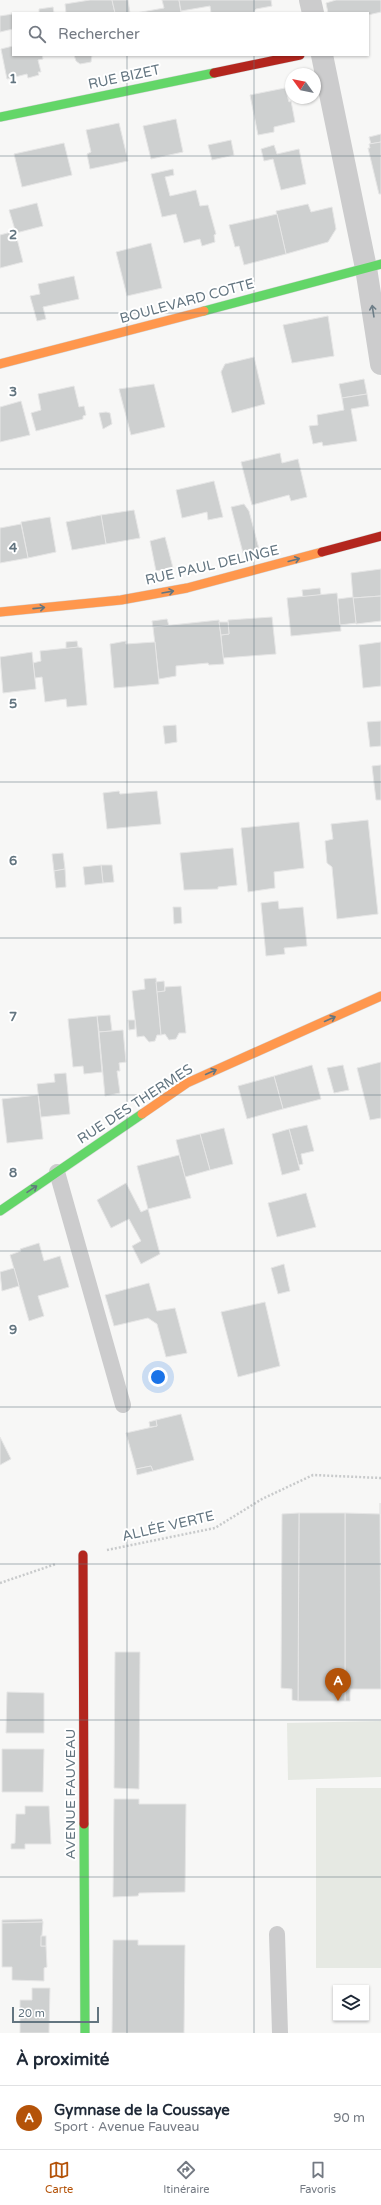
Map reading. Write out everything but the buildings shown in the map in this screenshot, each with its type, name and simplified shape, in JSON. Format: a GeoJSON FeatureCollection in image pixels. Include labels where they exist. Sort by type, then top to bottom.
{"type":"FeatureCollection","features":[{"type":"Feature","properties":{"kind":"street"},"geometry":{"type":"LineString","coordinates":[[310,0],[313,12]]}},
{"type":"Feature","properties":{"kind":"street","name":"RUE BIZET"},"geometry":{"type":"LineString","coordinates":[[0,117],[295,56]]}},
{"type":"Feature","properties":{"kind":"street"},"geometry":{"type":"LineString","coordinates":[[322,56],[373,266],[381,364]]}},
{"type":"Feature","properties":{"kind":"street","name":"BOULEVARD COTTE"},"geometry":{"type":"LineString","coordinates":[[0,364],[373,266]]}},
{"type":"Feature","properties":{"kind":"street","name":"RUE PAUL DELINGE"},"geometry":{"type":"LineString","coordinates":[[0,612],[121,600],[187,588],[381,536]]}},
{"type":"Feature","properties":{"kind":"street","name":"RUE DES THERMES"},"geometry":{"type":"LineString","coordinates":[[0,1211],[187,1083],[381,996]]}},
{"type":"Feature","properties":{"kind":"street","name":"AVENUE FAUVEAU"},"geometry":{"type":"LineString","coordinates":[[83,1555],[85,2033]]}},
{"type":"Feature","properties":{"kind":"lane"},"geometry":{"type":"LineString","coordinates":[[57,1172],[123,1405]]}},
{"type":"Feature","properties":{"kind":"lane"},"geometry":{"type":"LineString","coordinates":[[277,1934],[280,2033]]}},
{"type":"Feature","properties":{"kind":"path","name":"ALLÉE VERTE"},"geometry":{"type":"LineString","coordinates":[[0,1583],[83,1555],[215,1528],[262,1499],[313,1475],[381,1478]]}},
{"type":"Feature","properties":{"kind":"shaded area"},"geometry":{"type":"Polygon","coordinates":[[[381,1721],[381,1777],[288,1780],[287,1723],[381,1721]]]}},
{"type":"Feature","properties":{"kind":"shaded area"},"geometry":{"type":"Polygon","coordinates":[[[316,1788],[381,1788],[381,1968],[316,1968],[316,1788]]]}},
{"type":"Feature","properties":{"kind":"traffic: fast"},"geometry":{"type":"LineString","coordinates":[[0,117],[214,73]]}},
{"type":"Feature","properties":{"kind":"traffic: fast"},"geometry":{"type":"LineString","coordinates":[[204,311],[381,264]]}},
{"type":"Feature","properties":{"kind":"traffic: fast"},"geometry":{"type":"LineString","coordinates":[[0,1211],[142,1114]]}},
{"type":"Feature","properties":{"kind":"traffic: fast"},"geometry":{"type":"LineString","coordinates":[[84,1824],[85,2033]]}},
{"type":"Feature","properties":{"kind":"traffic: slow"},"geometry":{"type":"LineString","coordinates":[[0,364],[204,311]]}},
{"type":"Feature","properties":{"kind":"traffic: slow"},"geometry":{"type":"LineString","coordinates":[[0,612],[121,600],[187,588],[322,552]]}},
{"type":"Feature","properties":{"kind":"traffic: slow"},"geometry":{"type":"LineString","coordinates":[[142,1114],[187,1083],[381,996]]}},
{"type":"Feature","properties":{"kind":"traffic: jam"},"geometry":{"type":"LineString","coordinates":[[214,73],[295,56]]}},
{"type":"Feature","properties":{"kind":"traffic: jam"},"geometry":{"type":"LineString","coordinates":[[322,552],[381,536]]}},
{"type":"Feature","properties":{"kind":"traffic: jam"},"geometry":{"type":"LineString","coordinates":[[83,1555],[84,1824]]}},
{"type":"Feature","properties":{"kind":"place","name":"Gymnase de la Coussaye"},"geometry":{"type":"Point","coordinates":[338,1701]}}]}
